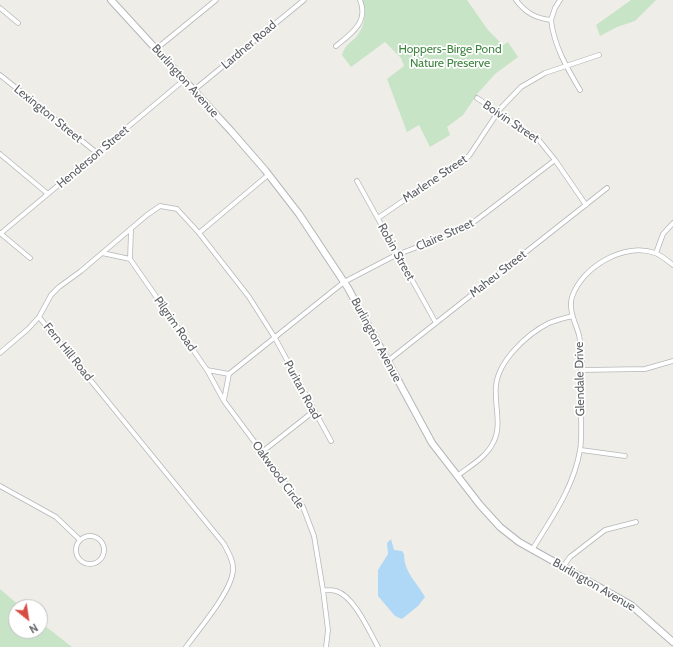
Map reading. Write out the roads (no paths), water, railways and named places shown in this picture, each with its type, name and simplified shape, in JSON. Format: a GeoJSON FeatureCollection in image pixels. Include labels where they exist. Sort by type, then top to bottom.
{"type":"FeatureCollection","features":[{"type":"Feature","properties":{"kind":"main road","name":"Burlington Avenue"},"geometry":{"type":"LineString","coordinates":[[111,0],[194,90],[268,175],[322,247],[389,360],[409,402],[432,443],[480,506],[500,527],[519,542],[631,605],[673,642]]}},
{"type":"Feature","properties":{"kind":"street"},"geometry":{"type":"LineString","coordinates":[[156,49],[216,0]]}},
{"type":"Feature","properties":{"kind":"street","name":"Lardner Road"},"geometry":{"type":"LineString","coordinates":[[194,90],[304,0]]}},
{"type":"Feature","properties":{"kind":"street"},"geometry":{"type":"LineString","coordinates":[[336,46],[360,25],[362,14],[360,0]]}},
{"type":"Feature","properties":{"kind":"street"},"geometry":{"type":"LineString","coordinates":[[516,0],[527,12],[536,18],[551,20]]}},
{"type":"Feature","properties":{"kind":"street"},"geometry":{"type":"LineString","coordinates":[[560,0],[555,8],[551,20],[554,36],[566,66],[580,90]]}},
{"type":"Feature","properties":{"kind":"street"},"geometry":{"type":"LineString","coordinates":[[0,8],[18,23]]}},
{"type":"Feature","properties":{"kind":"street","name":"Marlene Street"},"geometry":{"type":"LineString","coordinates":[[378,218],[469,156],[498,112],[511,96],[529,82],[566,66],[599,55]]}},
{"type":"Feature","properties":{"kind":"street","name":"Lexington Street"},"geometry":{"type":"LineString","coordinates":[[0,75],[97,154]]}},
{"type":"Feature","properties":{"kind":"street","name":"Henderson Street"},"geometry":{"type":"LineString","coordinates":[[0,234],[184,80]]}},
{"type":"Feature","properties":{"kind":"street","name":"Boivin Street"},"geometry":{"type":"LineString","coordinates":[[477,98],[538,139],[556,160],[586,205]]}},
{"type":"Feature","properties":{"kind":"street"},"geometry":{"type":"LineString","coordinates":[[0,154],[48,194]]}},
{"type":"Feature","properties":{"kind":"street","name":"Claire Street"},"geometry":{"type":"LineString","coordinates":[[344,282],[398,255],[458,232],[474,224],[556,160]]}},
{"type":"Feature","properties":{"kind":"street"},"geometry":{"type":"LineString","coordinates":[[199,233],[268,175]]}},
{"type":"Feature","properties":{"kind":"street","name":"Robin Street"},"geometry":{"type":"LineString","coordinates":[[357,181],[436,323]]}},
{"type":"Feature","properties":{"kind":"street","name":"Maheu Street"},"geometry":{"type":"LineString","coordinates":[[389,360],[607,188]]}},
{"type":"Feature","properties":{"kind":"street","name":"Fern Hill Road"},"geometry":{"type":"LineString","coordinates":[[186,647],[230,585],[233,569],[230,555],[224,544],[39,316],[51,295],[131,230],[147,215],[160,206],[176,209],[199,233],[249,297],[275,338]]}},
{"type":"Feature","properties":{"kind":"street"},"geometry":{"type":"LineString","coordinates":[[673,223],[663,234],[656,253],[673,265]]}},
{"type":"Feature","properties":{"kind":"street"},"geometry":{"type":"LineString","coordinates":[[102,253],[130,259],[131,230]]}},
{"type":"Feature","properties":{"kind":"street"},"geometry":{"type":"LineString","coordinates":[[0,234],[30,258]]}},
{"type":"Feature","properties":{"kind":"street","name":"Glendale Drive"},"geometry":{"type":"LineString","coordinates":[[532,550],[570,487],[581,450],[581,370],[579,336],[572,316],[572,298],[585,277],[603,261],[612,256],[625,252],[641,251],[656,253]]}},
{"type":"Feature","properties":{"kind":"street","name":"Pilgrim Road"},"geometry":{"type":"LineString","coordinates":[[130,259],[207,370]]}},
{"type":"Feature","properties":{"kind":"street"},"geometry":{"type":"LineString","coordinates":[[224,401],[229,374],[344,282]]}},
{"type":"Feature","properties":{"kind":"street"},"geometry":{"type":"LineString","coordinates":[[0,353],[28,329],[39,316]]}},
{"type":"Feature","properties":{"kind":"street"},"geometry":{"type":"LineString","coordinates":[[457,476],[483,456],[494,440],[497,424],[496,386],[501,368],[514,349],[549,323],[572,316]]}},
{"type":"Feature","properties":{"kind":"street","name":"Puritan Road"},"geometry":{"type":"LineString","coordinates":[[275,338],[331,441]]}},
{"type":"Feature","properties":{"kind":"street"},"geometry":{"type":"LineString","coordinates":[[581,370],[645,369],[673,361]]}},
{"type":"Feature","properties":{"kind":"street"},"geometry":{"type":"LineString","coordinates":[[207,370],[229,374]]}},
{"type":"Feature","properties":{"kind":"street","name":"Oakwood Circle"},"geometry":{"type":"LineString","coordinates":[[207,370],[224,401],[303,507],[311,525],[323,590]]}},
{"type":"Feature","properties":{"kind":"street"},"geometry":{"type":"LineString","coordinates":[[262,452],[314,411]]}},
{"type":"Feature","properties":{"kind":"street"},"geometry":{"type":"LineString","coordinates":[[581,450],[625,456]]}},
{"type":"Feature","properties":{"kind":"street"},"geometry":{"type":"LineString","coordinates":[[0,486],[56,517],[80,540]]}},
{"type":"Feature","properties":{"kind":"street"},"geometry":{"type":"LineString","coordinates":[[563,567],[570,557],[605,530],[636,522]]}},
{"type":"Feature","properties":{"kind":"street"},"geometry":{"type":"LineString","coordinates":[[90,536],[100,540],[104,549],[100,560],[91,564],[80,561],[76,551],[80,540],[90,536]]}},
{"type":"Feature","properties":{"kind":"street"},"geometry":{"type":"LineString","coordinates":[[326,647],[328,630],[323,590],[337,591],[350,601],[360,614],[378,647]]}},
{"type":"Feature","properties":{"kind":"water"},"geometry":{"type":"Polygon","coordinates":[[[391,539],[394,550],[402,551],[404,554],[406,567],[425,597],[418,606],[402,619],[395,616],[378,596],[378,570],[388,554],[387,543],[391,539]]]}},
{"type":"Feature","properties":{"kind":"park label","name":"Hoppers-Birge Pond Nature Preserve"},"geometry":{"type":"Point","coordinates":[450,56]}}]}
